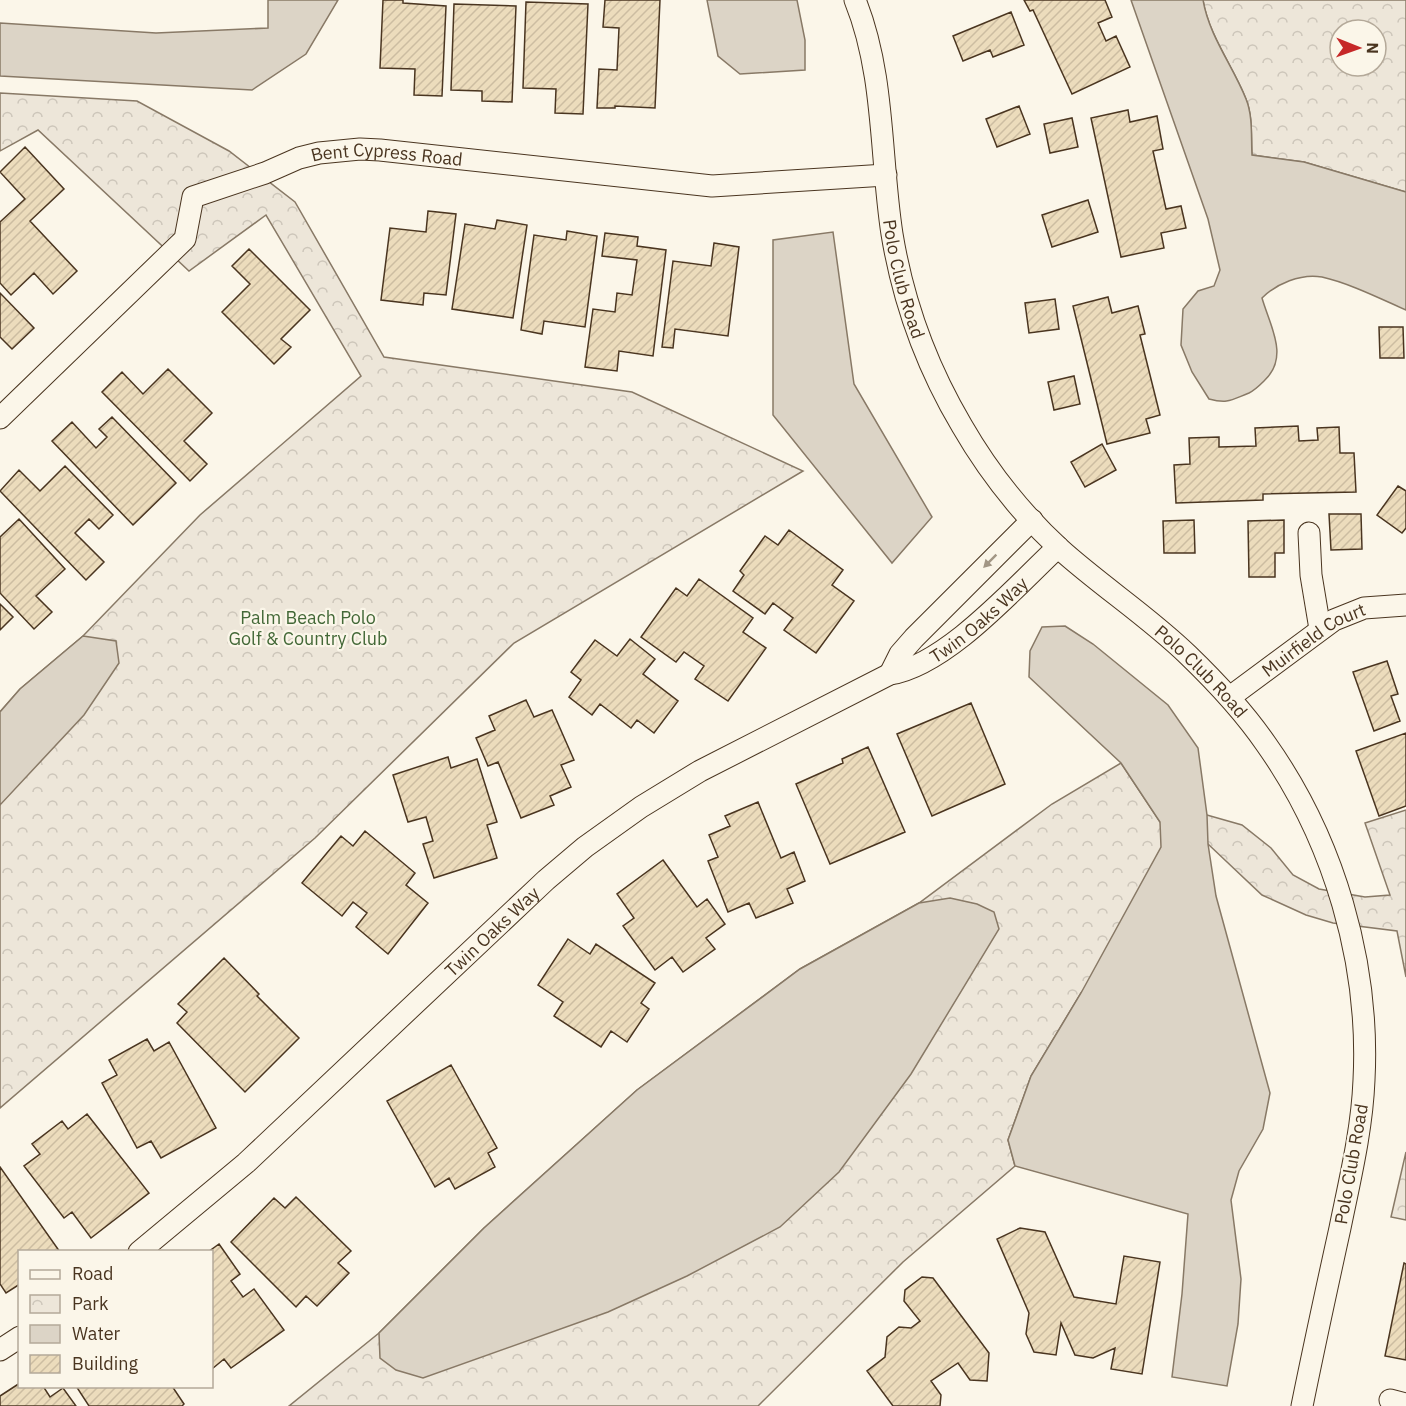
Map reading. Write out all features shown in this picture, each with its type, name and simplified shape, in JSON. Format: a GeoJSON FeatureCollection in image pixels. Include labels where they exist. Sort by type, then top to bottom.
{"type":"FeatureCollection","features":[{"type":"Feature","properties":{"kind":"street","name":"Polo Club Road"},"geometry":{"type":"LineString","coordinates":[[855,0],[870,49],[881,110],[892,234],[906,295],[926,354],[963,428],[998,480],[1058,547],[1185,652],[1230,697],[1267,745],[1300,798],[1326,855],[1346,914],[1359,975],[1365,1078],[1359,1140],[1302,1406]]}},
{"type":"Feature","properties":{"kind":"street","name":"Bent Cypress Road"},"geometry":{"type":"LineString","coordinates":[[0,417],[185,239],[193,197],[266,173],[299,158],[319,153],[360,149],[380,150],[712,186],[886,175]]}},
{"type":"Feature","properties":{"kind":"street","name":"Twin Oaks Way"},"geometry":{"type":"LineString","coordinates":[[890,674],[900,654],[914,638],[1032,520]]}},
{"type":"Feature","properties":{"kind":"street"},"geometry":{"type":"LineString","coordinates":[[1309,533],[1311,575],[1320,629]]}},
{"type":"Feature","properties":{"kind":"street","name":"Twin Oaks Way"},"geometry":{"type":"LineString","coordinates":[[140,1250],[246,1163],[537,888],[585,847],[641,807],[700,771],[890,674],[910,669],[946,648],[986,615],[1058,547]]}},
{"type":"Feature","properties":{"kind":"street","name":"Muirfield Court"},"geometry":{"type":"LineString","coordinates":[[1230,697],[1334,620],[1364,608],[1406,605]]}},
{"type":"Feature","properties":{"kind":"street"},"geometry":{"type":"LineString","coordinates":[[0,1350],[18,1338]]}},
{"type":"Feature","properties":{"kind":"green space"},"geometry":{"type":"Polygon","coordinates":[[[1203,0],[1406,0],[1406,192],[1304,162],[1252,155],[1251,120],[1248,106],[1241,87],[1210,26],[1203,0]]]}},
{"type":"Feature","properties":{"kind":"green space","name":"Palm Beach Polo Golf & Country Club"},"geometry":{"type":"Polygon","coordinates":[[[0,93],[137,101],[229,151],[295,202],[384,357],[632,392],[803,471],[514,643],[315,838],[0,1108],[0,712],[20,689],[83,636],[200,515],[361,376],[266,215],[189,271],[38,130],[0,151],[0,93]]]}},
{"type":"Feature","properties":{"kind":"green space"},"geometry":{"type":"Polygon","coordinates":[[[1121,763],[1160,822],[1207,815],[1242,825],[1271,848],[1293,875],[1319,889],[1365,897],[1390,895],[1365,823],[1406,810],[1406,977],[1397,931],[1333,923],[1306,915],[1262,895],[1208,844],[1081,993],[1031,1076],[1008,1140],[1015,1166],[903,1262],[758,1406],[289,1406],[379,1333],[484,1228],[637,1090],[800,969],[919,903],[1052,804],[1121,763]]]}},
{"type":"Feature","properties":{"kind":"green space"},"geometry":{"type":"Polygon","coordinates":[[[1406,1152],[1406,1220],[1391,1217],[1406,1152]]]}},
{"type":"Feature","properties":{"kind":"water"},"geometry":{"type":"Polygon","coordinates":[[[268,0],[338,0],[306,54],[252,90],[0,76],[0,23],[156,33],[268,28],[268,0]]]}},
{"type":"Feature","properties":{"kind":"water"},"geometry":{"type":"Polygon","coordinates":[[[707,0],[797,0],[805,40],[805,70],[740,74],[718,56],[707,0]]]}},
{"type":"Feature","properties":{"kind":"water"},"geometry":{"type":"Polygon","coordinates":[[[1131,0],[1203,0],[1210,26],[1241,87],[1248,106],[1251,119],[1252,155],[1304,162],[1406,192],[1406,310],[1354,287],[1322,277],[1297,278],[1282,284],[1262,298],[1276,341],[1276,362],[1272,372],[1249,393],[1225,401],[1209,399],[1192,372],[1181,345],[1183,309],[1198,291],[1214,286],[1220,270],[1208,219],[1131,0]]]}},
{"type":"Feature","properties":{"kind":"water"},"geometry":{"type":"Polygon","coordinates":[[[833,232],[854,384],[932,517],[892,563],[773,415],[773,240],[833,232]]]}},
{"type":"Feature","properties":{"kind":"water"},"geometry":{"type":"Polygon","coordinates":[[[1065,626],[1093,644],[1168,705],[1198,748],[1216,896],[1270,1093],[1263,1129],[1239,1171],[1231,1200],[1241,1279],[1238,1324],[1227,1386],[1172,1377],[1182,1294],[1188,1214],[1015,1166],[1008,1140],[1031,1076],[1081,993],[1161,847],[1160,822],[1121,763],[1029,677],[1030,651],[1042,627],[1065,626]]]}},
{"type":"Feature","properties":{"kind":"water"},"geometry":{"type":"Polygon","coordinates":[[[83,636],[116,641],[119,663],[84,715],[0,805],[0,712],[20,689],[83,636]]]}},
{"type":"Feature","properties":{"kind":"water"},"geometry":{"type":"Polygon","coordinates":[[[950,898],[977,904],[994,912],[999,929],[911,1074],[839,1172],[780,1227],[687,1276],[608,1312],[423,1378],[396,1370],[380,1358],[379,1333],[484,1228],[637,1090],[800,969],[919,903],[950,898]]]}},
{"type":"Feature","properties":{"kind":"building"},"geometry":{"type":"Polygon","coordinates":[[[383,0],[403,0],[403,3],[446,6],[442,96],[414,95],[415,69],[380,68],[383,0]]]}},
{"type":"Feature","properties":{"kind":"building"},"geometry":{"type":"Polygon","coordinates":[[[605,0],[660,0],[655,108],[615,106],[615,108],[597,108],[599,69],[617,70],[619,28],[603,27],[605,0]]]}},
{"type":"Feature","properties":{"kind":"building"},"geometry":{"type":"Polygon","coordinates":[[[1024,0],[1105,0],[1112,17],[1098,23],[1106,41],[1116,36],[1130,67],[1072,94],[1033,10],[1030,11],[1024,0]]]}},
{"type":"Feature","properties":{"kind":"building"},"geometry":{"type":"Polygon","coordinates":[[[526,2],[588,4],[583,114],[555,113],[556,89],[523,88],[526,2]]]}},
{"type":"Feature","properties":{"kind":"building"},"geometry":{"type":"Polygon","coordinates":[[[454,4],[516,6],[512,102],[482,101],[482,91],[451,90],[454,4]]]}},
{"type":"Feature","properties":{"kind":"building"},"geometry":{"type":"Polygon","coordinates":[[[1011,12],[1024,45],[993,57],[990,50],[963,61],[953,36],[1011,12]]]}},
{"type":"Feature","properties":{"kind":"building"},"geometry":{"type":"Polygon","coordinates":[[[1019,106],[1030,134],[997,147],[986,119],[1019,106]]]}},
{"type":"Feature","properties":{"kind":"building"},"geometry":{"type":"Polygon","coordinates":[[[1128,110],[1130,122],[1157,116],[1163,149],[1153,151],[1166,209],[1181,206],[1186,228],[1161,233],[1164,248],[1121,257],[1091,118],[1128,110]]]}},
{"type":"Feature","properties":{"kind":"building"},"geometry":{"type":"Polygon","coordinates":[[[1072,118],[1078,147],[1050,153],[1044,124],[1072,118]]]}},
{"type":"Feature","properties":{"kind":"building"},"geometry":{"type":"Polygon","coordinates":[[[25,147],[64,189],[30,221],[77,271],[53,294],[34,273],[11,295],[0,283],[0,222],[25,199],[0,172],[25,147]]]}},
{"type":"Feature","properties":{"kind":"building"},"geometry":{"type":"Polygon","coordinates":[[[1088,200],[1098,232],[1052,247],[1042,215],[1088,200]]]}},
{"type":"Feature","properties":{"kind":"building"},"geometry":{"type":"Polygon","coordinates":[[[428,211],[456,214],[446,295],[424,293],[423,305],[381,300],[390,228],[426,232],[428,211]]]}},
{"type":"Feature","properties":{"kind":"building"},"geometry":{"type":"Polygon","coordinates":[[[497,220],[527,225],[513,318],[452,309],[465,224],[495,229],[497,220]]]}},
{"type":"Feature","properties":{"kind":"building"},"geometry":{"type":"Polygon","coordinates":[[[567,231],[597,236],[585,327],[544,321],[542,334],[521,330],[534,235],[566,240],[567,231]]]}},
{"type":"Feature","properties":{"kind":"building"},"geometry":{"type":"Polygon","coordinates":[[[605,233],[638,237],[637,246],[666,250],[653,356],[619,351],[617,371],[585,367],[593,309],[615,312],[617,293],[632,295],[637,260],[602,256],[605,233]]]}},
{"type":"Feature","properties":{"kind":"building"},"geometry":{"type":"Polygon","coordinates":[[[714,243],[739,247],[728,336],[675,329],[673,348],[662,347],[673,261],[711,266],[714,243]]]}},
{"type":"Feature","properties":{"kind":"building"},"geometry":{"type":"Polygon","coordinates":[[[249,249],[310,310],[281,339],[291,347],[274,364],[222,312],[250,284],[232,266],[249,249]]]}},
{"type":"Feature","properties":{"kind":"building"},"geometry":{"type":"Polygon","coordinates":[[[0,293],[34,328],[12,349],[0,337],[0,293]]]}},
{"type":"Feature","properties":{"kind":"building"},"geometry":{"type":"Polygon","coordinates":[[[1108,297],[1112,313],[1138,306],[1145,334],[1140,335],[1160,415],[1146,419],[1150,433],[1107,444],[1073,306],[1108,297]]]}},
{"type":"Feature","properties":{"kind":"building"},"geometry":{"type":"Polygon","coordinates":[[[1055,299],[1059,329],[1029,333],[1025,303],[1055,299]]]}},
{"type":"Feature","properties":{"kind":"building"},"geometry":{"type":"Polygon","coordinates":[[[1379,327],[1403,327],[1404,358],[1380,358],[1379,327]]]}},
{"type":"Feature","properties":{"kind":"building"},"geometry":{"type":"Polygon","coordinates":[[[168,369],[212,413],[184,441],[207,464],[190,481],[102,392],[122,372],[143,394],[168,369]]]}},
{"type":"Feature","properties":{"kind":"building"},"geometry":{"type":"Polygon","coordinates":[[[1074,376],[1080,404],[1054,410],[1048,382],[1074,376]]]}},
{"type":"Feature","properties":{"kind":"building"},"geometry":{"type":"Polygon","coordinates":[[[112,417],[176,483],[133,525],[52,441],[72,422],[96,448],[107,437],[99,429],[112,417]]]}},
{"type":"Feature","properties":{"kind":"building"},"geometry":{"type":"Polygon","coordinates":[[[1298,426],[1299,441],[1318,440],[1317,428],[1339,427],[1340,453],[1354,453],[1356,492],[1263,494],[1263,500],[1176,503],[1174,465],[1190,464],[1189,438],[1219,437],[1219,447],[1256,446],[1255,428],[1298,426]]]}},
{"type":"Feature","properties":{"kind":"building"},"geometry":{"type":"Polygon","coordinates":[[[1102,444],[1116,470],[1085,487],[1071,462],[1102,444]]]}},
{"type":"Feature","properties":{"kind":"building"},"geometry":{"type":"Polygon","coordinates":[[[65,466],[113,515],[99,529],[89,519],[75,533],[104,562],[86,580],[0,491],[19,470],[40,491],[65,466]]]}},
{"type":"Feature","properties":{"kind":"building"},"geometry":{"type":"Polygon","coordinates":[[[1398,486],[1406,491],[1406,528],[1402,533],[1377,515],[1398,486]]]}},
{"type":"Feature","properties":{"kind":"building"},"geometry":{"type":"Polygon","coordinates":[[[1329,514],[1361,514],[1362,549],[1331,550],[1329,514]]]}},
{"type":"Feature","properties":{"kind":"building"},"geometry":{"type":"Polygon","coordinates":[[[19,519],[65,569],[36,596],[52,612],[34,629],[0,593],[0,537],[19,519]]]}},
{"type":"Feature","properties":{"kind":"building"},"geometry":{"type":"Polygon","coordinates":[[[1194,520],[1195,553],[1164,553],[1163,521],[1194,520]]]}},
{"type":"Feature","properties":{"kind":"building"},"geometry":{"type":"Polygon","coordinates":[[[1284,520],[1284,553],[1275,553],[1275,577],[1249,577],[1248,521],[1284,520]]]}},
{"type":"Feature","properties":{"kind":"building"},"geometry":{"type":"Polygon","coordinates":[[[789,530],[843,570],[832,585],[854,601],[816,653],[784,630],[793,618],[773,603],[765,614],[733,591],[744,575],[740,571],[765,536],[778,545],[789,530]]]}},
{"type":"Feature","properties":{"kind":"building"},"geometry":{"type":"Polygon","coordinates":[[[699,579],[753,618],[743,632],[766,648],[728,701],[695,679],[704,666],[684,652],[676,662],[641,637],[676,588],[687,596],[699,579]]]}},
{"type":"Feature","properties":{"kind":"building"},"geometry":{"type":"Polygon","coordinates":[[[0,604],[13,617],[0,630],[0,604]]]}},
{"type":"Feature","properties":{"kind":"building"},"geometry":{"type":"Polygon","coordinates":[[[630,639],[655,659],[643,674],[678,701],[654,733],[637,720],[631,728],[600,704],[592,715],[569,697],[581,680],[571,672],[595,640],[617,656],[630,639]]]}},
{"type":"Feature","properties":{"kind":"building"},"geometry":{"type":"Polygon","coordinates":[[[1387,661],[1398,694],[1391,696],[1400,721],[1374,731],[1353,672],[1387,661]]]}},
{"type":"Feature","properties":{"kind":"building"},"geometry":{"type":"Polygon","coordinates":[[[526,700],[534,717],[552,710],[574,760],[561,765],[571,787],[550,796],[554,805],[521,818],[498,762],[488,766],[476,738],[495,730],[489,716],[526,700]]]}},
{"type":"Feature","properties":{"kind":"building"},"geometry":{"type":"Polygon","coordinates":[[[971,703],[1005,784],[932,816],[897,734],[971,703]]]}},
{"type":"Feature","properties":{"kind":"building"},"geometry":{"type":"Polygon","coordinates":[[[1406,733],[1406,806],[1379,816],[1356,751],[1406,733]]]}},
{"type":"Feature","properties":{"kind":"building"},"geometry":{"type":"Polygon","coordinates":[[[868,747],[905,832],[830,864],[796,784],[843,763],[842,759],[868,747]]]}},
{"type":"Feature","properties":{"kind":"building"},"geometry":{"type":"Polygon","coordinates":[[[448,757],[451,768],[477,759],[497,822],[487,825],[497,858],[434,878],[423,844],[433,841],[426,817],[408,822],[393,775],[448,757]]]}},
{"type":"Feature","properties":{"kind":"building"},"geometry":{"type":"Polygon","coordinates":[[[758,802],[781,858],[794,852],[805,881],[787,889],[793,903],[756,918],[749,903],[728,912],[708,861],[718,857],[709,835],[730,826],[725,816],[758,802]]]}},
{"type":"Feature","properties":{"kind":"building"},"geometry":{"type":"Polygon","coordinates":[[[365,831],[415,873],[406,885],[428,903],[388,954],[356,927],[367,913],[353,902],[342,916],[302,883],[341,836],[353,846],[365,831]]]}},
{"type":"Feature","properties":{"kind":"building"},"geometry":{"type":"Polygon","coordinates":[[[663,860],[697,907],[707,899],[725,924],[706,938],[715,949],[683,972],[672,957],[655,970],[623,926],[634,918],[617,894],[663,860]]]}},
{"type":"Feature","properties":{"kind":"building"},"geometry":{"type":"Polygon","coordinates":[[[568,939],[590,954],[596,944],[655,983],[641,1003],[649,1009],[627,1042],[611,1031],[601,1047],[554,1016],[563,1002],[538,985],[568,939]]]}},
{"type":"Feature","properties":{"kind":"building"},"geometry":{"type":"Polygon","coordinates":[[[224,958],[259,994],[257,996],[299,1038],[245,1092],[177,1023],[187,1012],[178,1004],[224,958]]]}},
{"type":"Feature","properties":{"kind":"building"},"geometry":{"type":"Polygon","coordinates":[[[147,1039],[154,1051],[169,1042],[216,1128],[161,1158],[151,1141],[137,1148],[102,1083],[117,1075],[109,1060],[147,1039]]]}},
{"type":"Feature","properties":{"kind":"building"},"geometry":{"type":"Polygon","coordinates":[[[451,1065],[497,1148],[488,1153],[495,1167],[455,1189],[449,1178],[435,1187],[387,1101],[451,1065]]]}},
{"type":"Feature","properties":{"kind":"building"},"geometry":{"type":"Polygon","coordinates":[[[87,1114],[149,1193],[91,1238],[72,1212],[64,1218],[24,1166],[40,1154],[32,1144],[62,1121],[68,1129],[87,1114]]]}},
{"type":"Feature","properties":{"kind":"building"},"geometry":{"type":"Polygon","coordinates":[[[0,1167],[59,1250],[18,1250],[18,1285],[6,1293],[0,1284],[0,1167]]]}},
{"type":"Feature","properties":{"kind":"building"},"geometry":{"type":"Polygon","coordinates":[[[296,1197],[351,1251],[338,1263],[349,1273],[317,1306],[306,1296],[296,1307],[231,1242],[274,1198],[285,1208],[296,1197]]]}},
{"type":"Feature","properties":{"kind":"building"},"geometry":{"type":"Polygon","coordinates":[[[1020,1228],[1045,1232],[1074,1297],[1116,1304],[1124,1256],[1160,1262],[1142,1374],[1111,1369],[1115,1348],[1093,1358],[1075,1355],[1061,1323],[1056,1355],[1034,1352],[1026,1334],[1029,1313],[997,1239],[1020,1228]]]}},
{"type":"Feature","properties":{"kind":"building"},"geometry":{"type":"Polygon","coordinates":[[[219,1244],[240,1274],[231,1281],[243,1297],[254,1289],[284,1330],[231,1368],[224,1359],[213,1368],[213,1250],[211,1250],[219,1244]]]}},
{"type":"Feature","properties":{"kind":"building"},"geometry":{"type":"Polygon","coordinates":[[[1404,1263],[1406,1264],[1406,1360],[1385,1356],[1404,1263]]]}},
{"type":"Feature","properties":{"kind":"building"},"geometry":{"type":"Polygon","coordinates":[[[922,1277],[933,1278],[989,1353],[987,1381],[970,1380],[958,1363],[931,1381],[941,1395],[940,1406],[893,1406],[867,1371],[885,1357],[887,1337],[899,1327],[911,1328],[920,1321],[904,1301],[905,1290],[922,1277]]]}},
{"type":"Feature","properties":{"kind":"building"},"geometry":{"type":"Polygon","coordinates":[[[18,1384],[18,1388],[44,1388],[50,1397],[63,1388],[76,1406],[0,1406],[0,1396],[18,1384]]]}},
{"type":"Feature","properties":{"kind":"building"},"geometry":{"type":"Polygon","coordinates":[[[77,1388],[173,1388],[184,1404],[182,1406],[89,1406],[77,1388]]]}}]}
